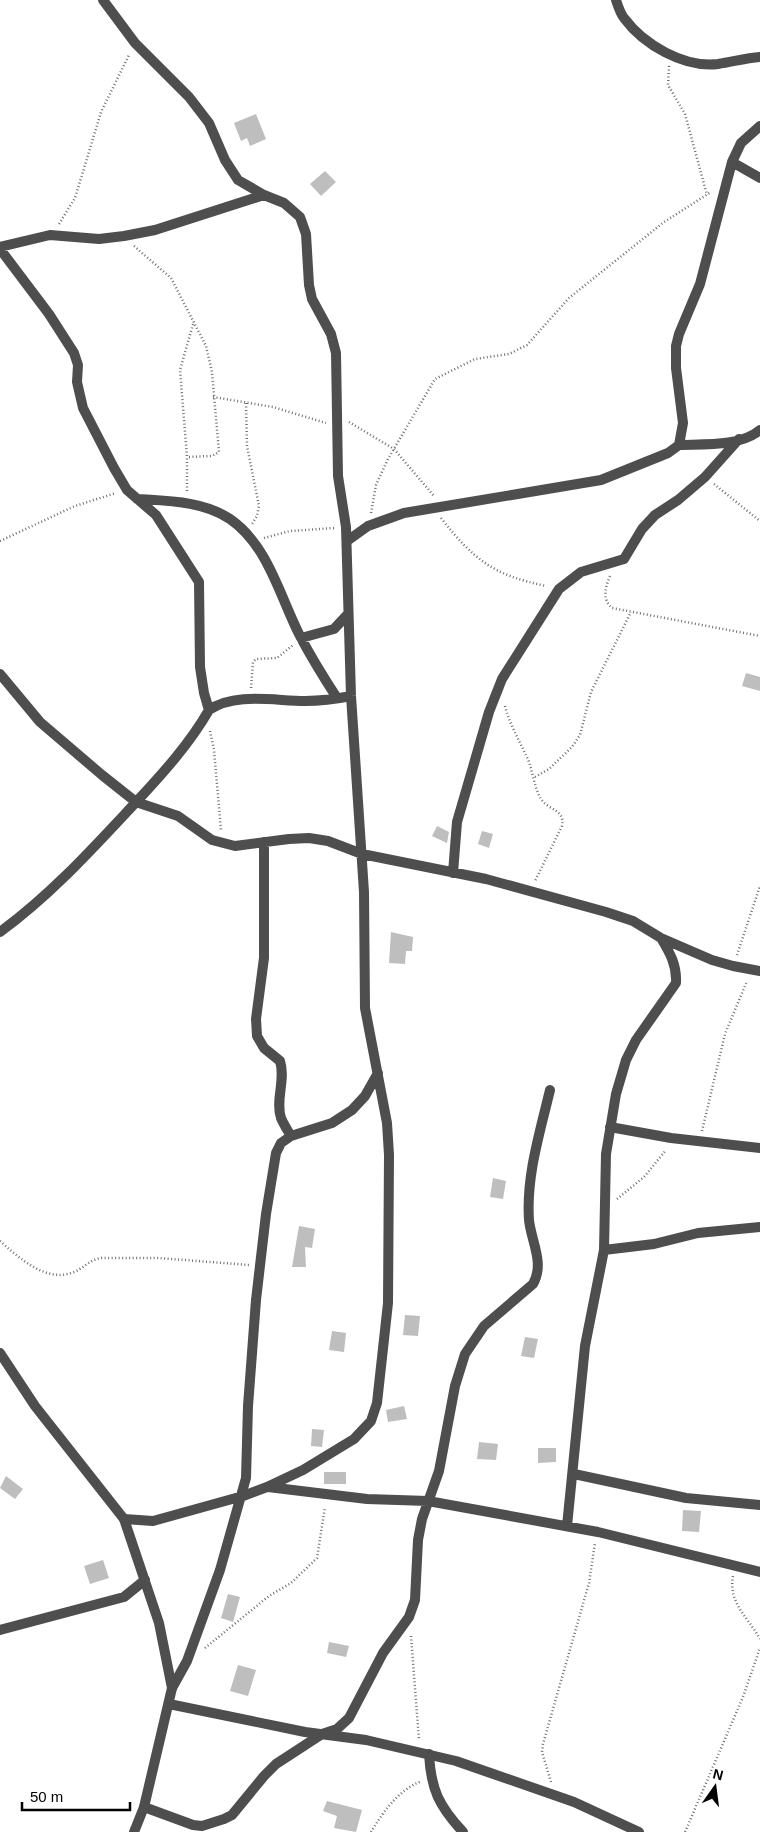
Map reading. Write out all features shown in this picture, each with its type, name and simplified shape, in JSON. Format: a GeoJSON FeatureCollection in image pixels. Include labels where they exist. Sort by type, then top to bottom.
{"type":"FeatureCollection","features":[{"type":"Feature","properties":{"kind":"street"},"geometry":{"type":"LineString","coordinates":[[103,0],[136,43],[188,97],[209,122],[225,160],[238,180],[284,204],[300,216],[306,234],[308,285],[312,299],[332,334],[336,353],[338,476],[346,527],[351,696],[362,854],[365,1008],[387,1123],[388,1155],[388,1303],[377,1403],[371,1421],[354,1439],[303,1470],[267,1487],[153,1521],[124,1519]]}},
{"type":"Feature","properties":{"kind":"street"},"geometry":{"type":"LineString","coordinates":[[616,0],[623,17],[646,39],[671,55],[691,63],[717,64],[760,57]]}},
{"type":"Feature","properties":{"kind":"street"},"geometry":{"type":"LineString","coordinates":[[679,445],[683,423],[676,368],[676,346],[679,334],[700,284],[732,162],[741,143],[760,126]]}},
{"type":"Feature","properties":{"kind":"street"},"geometry":{"type":"LineString","coordinates":[[732,162],[760,178]]}},
{"type":"Feature","properties":{"kind":"street"},"geometry":{"type":"LineString","coordinates":[[208,712],[200,667],[199,582],[156,514],[128,490],[83,408],[77,382],[78,366],[74,353],[49,314],[0,248],[50,235],[99,238],[124,236],[155,230],[264,195]]}},
{"type":"Feature","properties":{"kind":"street"},"geometry":{"type":"LineString","coordinates":[[346,541],[368,526],[404,514],[601,480],[668,454],[679,445],[716,444],[759,432]]}},
{"type":"Feature","properties":{"kind":"street"},"geometry":{"type":"LineString","coordinates":[[453,873],[457,822],[489,712],[502,679],[559,589],[581,572],[624,559],[642,529],[655,515],[678,500],[705,477],[739,439]]}},
{"type":"Feature","properties":{"kind":"street"},"geometry":{"type":"LineString","coordinates":[[137,499],[186,502],[229,519],[249,537],[273,575],[302,640],[337,698]]}},
{"type":"Feature","properties":{"kind":"street"},"geometry":{"type":"LineString","coordinates":[[302,640],[334,629],[348,614]]}},
{"type":"Feature","properties":{"kind":"street"},"geometry":{"type":"LineString","coordinates":[[0,674],[40,722],[136,802],[178,816],[212,840],[235,846],[308,838],[328,841],[362,854],[453,873],[530,892],[633,921],[661,938],[733,966],[756,970]]}},
{"type":"Feature","properties":{"kind":"street"},"geometry":{"type":"LineString","coordinates":[[0,932],[34,906],[86,856],[168,768],[208,712],[227,702],[250,700],[307,701],[351,696]]}},
{"type":"Feature","properties":{"kind":"street"},"geometry":{"type":"LineString","coordinates":[[264,842],[264,958],[256,1019],[257,1036],[264,1048],[280,1061],[282,1080],[281,1118],[292,1136]]}},
{"type":"Feature","properties":{"kind":"street"},"geometry":{"type":"LineString","coordinates":[[567,1526],[574,1474],[585,1346],[604,1250],[606,1154],[616,1094],[626,1060],[636,1040],[676,983],[676,971],[672,958],[661,938]]}},
{"type":"Feature","properties":{"kind":"street"},"geometry":{"type":"LineString","coordinates":[[134,1832],[144,1807],[172,1688],[187,1661],[220,1570],[246,1478],[248,1406],[260,1266],[276,1153],[281,1143],[292,1136],[332,1123],[352,1110],[365,1096],[378,1074]]}},
{"type":"Feature","properties":{"kind":"street"},"geometry":{"type":"LineString","coordinates":[[144,1807],[193,1825],[202,1826],[232,1815],[276,1764],[322,1734],[337,1729],[349,1718],[383,1653],[409,1617],[415,1600],[418,1540],[428,1501],[439,1471],[455,1386],[465,1354],[484,1326],[533,1284],[537,1277],[538,1267],[530,1221],[529,1192],[536,1148],[550,1090]]}},
{"type":"Feature","properties":{"kind":"street"},"geometry":{"type":"LineString","coordinates":[[610,1127],[671,1138],[760,1148]]}},
{"type":"Feature","properties":{"kind":"street"},"geometry":{"type":"LineString","coordinates":[[604,1250],[654,1244],[698,1233],[760,1228]]}},
{"type":"Feature","properties":{"kind":"street"},"geometry":{"type":"LineString","coordinates":[[0,1353],[35,1406],[124,1519],[159,1623],[172,1688]]}},
{"type":"Feature","properties":{"kind":"street"},"geometry":{"type":"LineString","coordinates":[[574,1474],[686,1498],[760,1505]]}},
{"type":"Feature","properties":{"kind":"street"},"geometry":{"type":"LineString","coordinates":[[267,1487],[367,1499],[428,1501],[598,1532],[760,1572]]}},
{"type":"Feature","properties":{"kind":"street"},"geometry":{"type":"LineString","coordinates":[[0,1630],[124,1597],[145,1580]]}},
{"type":"Feature","properties":{"kind":"street"},"geometry":{"type":"LineString","coordinates":[[169,1704],[322,1734],[366,1740],[456,1761],[553,1795],[604,1815],[639,1832]]}},
{"type":"Feature","properties":{"kind":"street"},"geometry":{"type":"LineString","coordinates":[[424,1753],[440,1804],[463,1832]]}},
{"type":"Feature","properties":{"kind":"path"},"geometry":{"type":"LineString","coordinates":[[50,235],[67,214],[75,198],[101,112],[136,43]]}},
{"type":"Feature","properties":{"kind":"path"},"geometry":{"type":"LineString","coordinates":[[671,55],[668,86],[685,114],[707,195]]}},
{"type":"Feature","properties":{"kind":"path"},"geometry":{"type":"LineString","coordinates":[[368,526],[376,485],[394,449],[434,380],[475,359],[509,354],[527,345],[569,298],[664,222],[726,183]]}},
{"type":"Feature","properties":{"kind":"path"},"geometry":{"type":"LineString","coordinates":[[124,236],[171,278],[206,346],[212,372],[218,452],[212,456],[187,457]]}},
{"type":"Feature","properties":{"kind":"path"},"geometry":{"type":"LineString","coordinates":[[186,502],[187,457],[180,370],[194,321]]}},
{"type":"Feature","properties":{"kind":"path"},"geometry":{"type":"LineString","coordinates":[[213,397],[281,409],[337,427]]}},
{"type":"Feature","properties":{"kind":"path"},"geometry":{"type":"LineString","coordinates":[[246,403],[247,446],[259,506],[249,537],[290,531],[346,527]]}},
{"type":"Feature","properties":{"kind":"path"},"geometry":{"type":"LineString","coordinates":[[337,415],[394,449],[439,508],[460,542],[484,564],[515,579],[559,589]]}},
{"type":"Feature","properties":{"kind":"path"},"geometry":{"type":"LineString","coordinates":[[705,477],[750,511],[760,521]]}},
{"type":"Feature","properties":{"kind":"path"},"geometry":{"type":"LineString","coordinates":[[0,541],[75,506],[128,490]]}},
{"type":"Feature","properties":{"kind":"path"},"geometry":{"type":"LineString","coordinates":[[614,563],[608,582],[606,602],[612,608],[760,636]]}},
{"type":"Feature","properties":{"kind":"path"},"geometry":{"type":"LineString","coordinates":[[535,778],[549,769],[572,747],[580,735],[592,692],[631,612]]}},
{"type":"Feature","properties":{"kind":"path"},"geometry":{"type":"LineString","coordinates":[[250,700],[253,662],[256,659],[277,658],[292,645],[302,640]]}},
{"type":"Feature","properties":{"kind":"path"},"geometry":{"type":"LineString","coordinates":[[504,700],[511,725],[535,778],[542,800],[561,814],[563,818],[562,826],[530,892]]}},
{"type":"Feature","properties":{"kind":"path"},"geometry":{"type":"LineString","coordinates":[[208,712],[214,750],[223,844]]}},
{"type":"Feature","properties":{"kind":"path"},"geometry":{"type":"LineString","coordinates":[[733,966],[760,886]]}},
{"type":"Feature","properties":{"kind":"path"},"geometry":{"type":"LineString","coordinates":[[700,1141],[725,1034],[756,970]]}},
{"type":"Feature","properties":{"kind":"path"},"geometry":{"type":"LineString","coordinates":[[604,1209],[644,1177],[667,1149],[671,1138]]}},
{"type":"Feature","properties":{"kind":"path"},"geometry":{"type":"LineString","coordinates":[[0,1241],[22,1260],[44,1272],[57,1274],[73,1273],[91,1261],[102,1258],[159,1258],[260,1266]]}},
{"type":"Feature","properties":{"kind":"path"},"geometry":{"type":"LineString","coordinates":[[187,1661],[234,1627],[269,1596],[291,1583],[317,1558],[327,1494]]}},
{"type":"Feature","properties":{"kind":"path"},"geometry":{"type":"LineString","coordinates":[[553,1795],[542,1752],[543,1744],[588,1583],[598,1532]]}},
{"type":"Feature","properties":{"kind":"path"},"geometry":{"type":"LineString","coordinates":[[735,1565],[731,1585],[734,1600],[760,1638]]}},
{"type":"Feature","properties":{"kind":"path"},"geometry":{"type":"LineString","coordinates":[[409,1617],[424,1753]]}},
{"type":"Feature","properties":{"kind":"path"},"geometry":{"type":"LineString","coordinates":[[686,1832],[744,1697],[760,1648]]}},
{"type":"Feature","properties":{"kind":"path"},"geometry":{"type":"LineString","coordinates":[[371,1832],[401,1794],[416,1783],[431,1778]]}},
{"type":"Feature","properties":{"kind":"building"},"geometry":{"type":"Polygon","coordinates":[[[256,114],[266,139],[250,146],[247,138],[241,141],[234,123],[256,114]]]}},
{"type":"Feature","properties":{"kind":"building"},"geometry":{"type":"Polygon","coordinates":[[[325,171],[336,182],[321,196],[310,184],[325,171]]]}},
{"type":"Feature","properties":{"kind":"building"},"geometry":{"type":"Polygon","coordinates":[[[746,673],[760,677],[760,691],[742,686],[746,673]]]}},
{"type":"Feature","properties":{"kind":"building"},"geometry":{"type":"Polygon","coordinates":[[[437,826],[449,832],[447,843],[432,836],[437,826]]]}},
{"type":"Feature","properties":{"kind":"building"},"geometry":{"type":"Polygon","coordinates":[[[482,831],[493,834],[489,848],[478,844],[482,831]]]}},
{"type":"Feature","properties":{"kind":"building"},"geometry":{"type":"Polygon","coordinates":[[[391,932],[413,937],[412,951],[406,951],[405,964],[389,963],[391,932]]]}},
{"type":"Feature","properties":{"kind":"building"},"geometry":{"type":"Polygon","coordinates":[[[493,1178],[506,1181],[503,1199],[490,1197],[493,1178]]]}},
{"type":"Feature","properties":{"kind":"building"},"geometry":{"type":"Polygon","coordinates":[[[299,1226],[315,1229],[312,1248],[305,1247],[306,1267],[292,1267],[299,1226]]]}},
{"type":"Feature","properties":{"kind":"building"},"geometry":{"type":"Polygon","coordinates":[[[405,1315],[420,1316],[418,1336],[403,1335],[405,1315]]]}},
{"type":"Feature","properties":{"kind":"building"},"geometry":{"type":"Polygon","coordinates":[[[332,1331],[346,1333],[344,1352],[329,1350],[332,1331]]]}},
{"type":"Feature","properties":{"kind":"building"},"geometry":{"type":"Polygon","coordinates":[[[525,1337],[538,1339],[534,1358],[521,1356],[525,1337]]]}},
{"type":"Feature","properties":{"kind":"building"},"geometry":{"type":"Polygon","coordinates":[[[404,1406],[407,1419],[388,1422],[386,1410],[404,1406]]]}},
{"type":"Feature","properties":{"kind":"building"},"geometry":{"type":"Polygon","coordinates":[[[312,1429],[324,1430],[322,1447],[311,1446],[312,1429]]]}},
{"type":"Feature","properties":{"kind":"building"},"geometry":{"type":"Polygon","coordinates":[[[479,1442],[498,1444],[496,1460],[477,1459],[479,1442]]]}},
{"type":"Feature","properties":{"kind":"building"},"geometry":{"type":"Polygon","coordinates":[[[538,1448],[556,1448],[556,1462],[538,1463],[538,1448]]]}},
{"type":"Feature","properties":{"kind":"building"},"geometry":{"type":"Polygon","coordinates":[[[324,1472],[346,1472],[346,1484],[324,1484],[324,1472]]]}},
{"type":"Feature","properties":{"kind":"building"},"geometry":{"type":"Polygon","coordinates":[[[6,1476],[23,1489],[15,1499],[0,1488],[6,1476]]]}},
{"type":"Feature","properties":{"kind":"building"},"geometry":{"type":"Polygon","coordinates":[[[683,1510],[701,1511],[699,1532],[682,1531],[683,1510]]]}},
{"type":"Feature","properties":{"kind":"building"},"geometry":{"type":"Polygon","coordinates":[[[103,1560],[109,1578],[90,1584],[84,1566],[103,1560]]]}},
{"type":"Feature","properties":{"kind":"building"},"geometry":{"type":"Polygon","coordinates":[[[228,1594],[240,1597],[233,1622],[221,1618],[228,1594]]]}},
{"type":"Feature","properties":{"kind":"building"},"geometry":{"type":"Polygon","coordinates":[[[329,1642],[349,1646],[346,1657],[327,1653],[329,1642]]]}},
{"type":"Feature","properties":{"kind":"building"},"geometry":{"type":"Polygon","coordinates":[[[238,1665],[256,1670],[248,1696],[230,1691],[238,1665]]]}},
{"type":"Feature","properties":{"kind":"building"},"geometry":{"type":"Polygon","coordinates":[[[327,1801],[362,1810],[356,1832],[334,1828],[337,1816],[323,1811],[327,1801]]]}}]}
